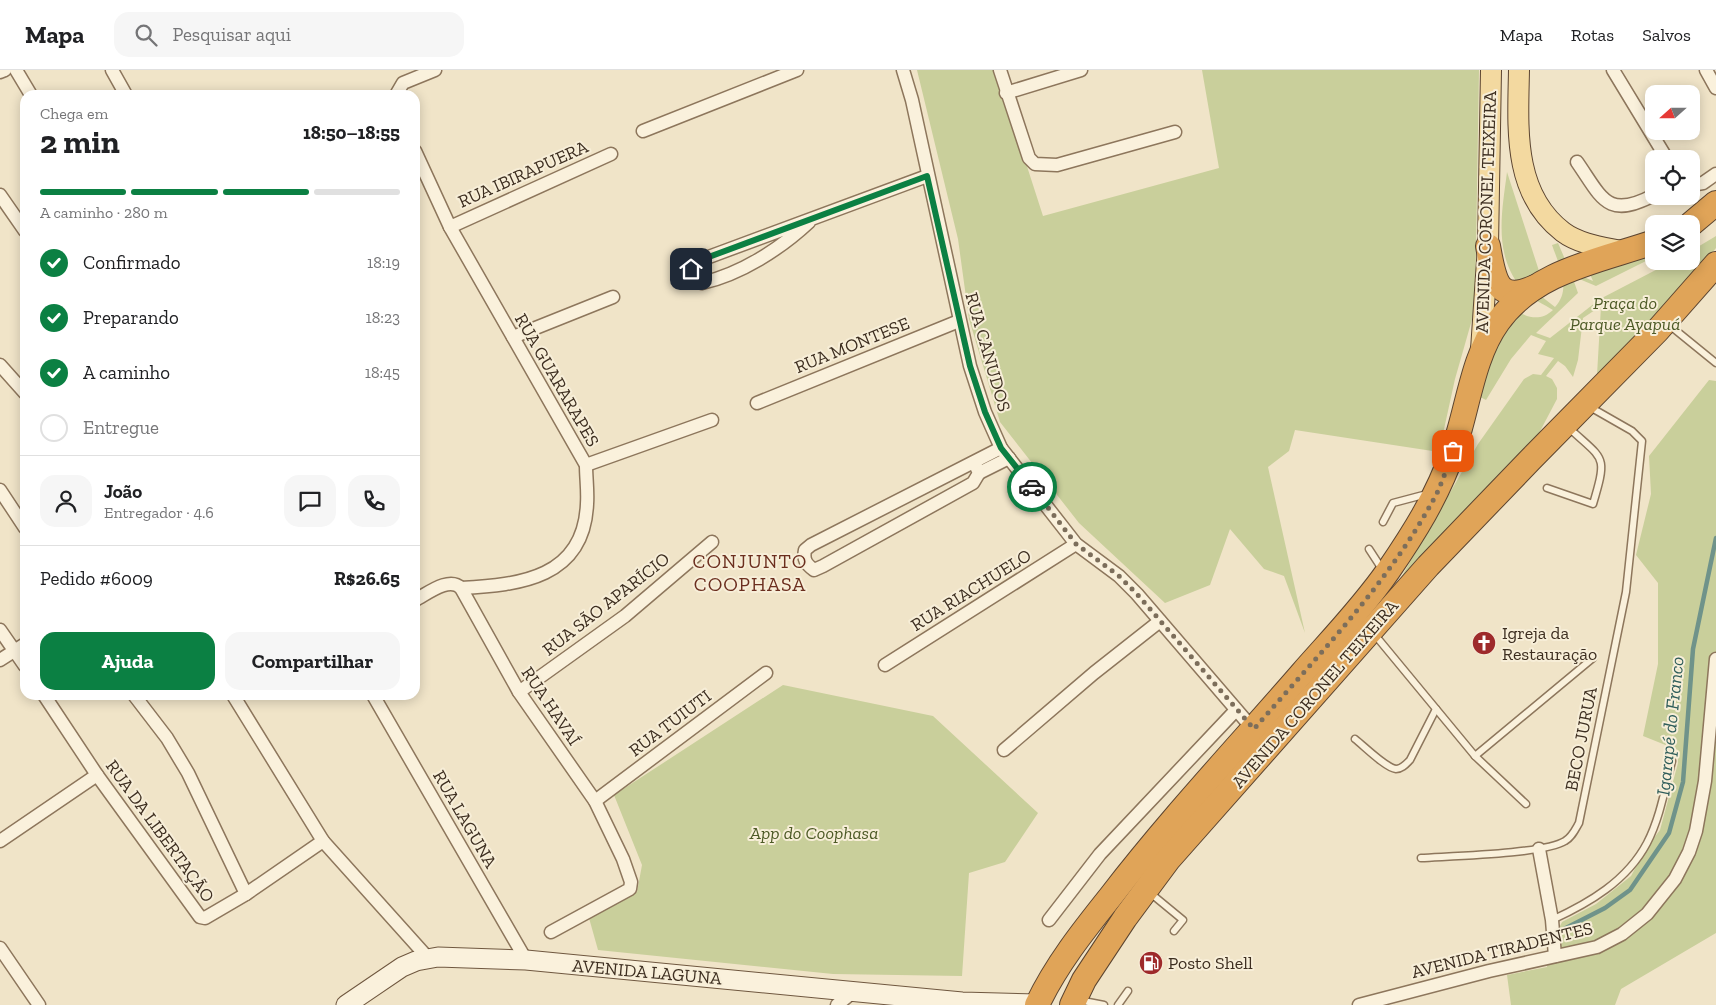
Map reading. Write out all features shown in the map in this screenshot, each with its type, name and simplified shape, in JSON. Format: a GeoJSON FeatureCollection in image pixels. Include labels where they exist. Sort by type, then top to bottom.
{"type":"FeatureCollection","features":[{"type":"Feature","properties":{"kind":"highway"},"geometry":{"type":"LineString","coordinates":[[1700,216],[1716,204]]}},
{"type":"Feature","properties":{"kind":"highway"},"geometry":{"type":"LineString","coordinates":[[1621,251],[1645,244]]}},
{"type":"Feature","properties":{"kind":"highway"},"geometry":{"type":"LineString","coordinates":[[1488,246],[1497,281],[1503,290],[1512,294],[1522,293],[1539,285]]}},
{"type":"Feature","properties":{"kind":"highway","name":"AVENIDA CORONEL TEIXEIRA"},"geometry":{"type":"LineString","coordinates":[[1037,1005],[1053,973],[1068,951],[1146,850],[1254,729],[1386,574],[1420,523],[1438,491],[1456,442],[1481,354],[1498,322],[1515,303],[1539,285],[1573,268],[1621,251]]}},
{"type":"Feature","properties":{"kind":"highway","name":"AVENIDA CORONEL TEIXEIRA"},"geometry":{"type":"LineString","coordinates":[[1073,1002],[1084,980],[1168,860],[1428,566],[1565,424],[1586,405],[1665,322],[1716,264]]}},
{"type":"Feature","properties":{"kind":"main road","name":"AVENIDA CORONEL TEIXEIRA"},"geometry":{"type":"LineString","coordinates":[[1481,354],[1488,246],[1491,70]]}},
{"type":"Feature","properties":{"kind":"main road","name":"AVENIDA CORONEL TEIXEIRA"},"geometry":{"type":"LineString","coordinates":[[1519,70],[1518,124],[1520,158],[1532,194],[1563,233],[1584,243],[1621,251]]}},
{"type":"Feature","properties":{"kind":"main road","name":"AVENIDA LAGUNA"},"geometry":{"type":"LineString","coordinates":[[346,1005],[402,966],[428,958],[526,960],[964,1003],[1037,1005]]}},
{"type":"Feature","properties":{"kind":"street"},"geometry":{"type":"LineString","coordinates":[[0,72],[5,70]]}},
{"type":"Feature","properties":{"kind":"street"},"geometry":{"type":"LineString","coordinates":[[16,70],[28,90]]}},
{"type":"Feature","properties":{"kind":"street"},"geometry":{"type":"LineString","coordinates":[[112,70],[123,90]]}},
{"type":"Feature","properties":{"kind":"street"},"geometry":{"type":"LineString","coordinates":[[399,90],[403,83],[435,70]]}},
{"type":"Feature","properties":{"kind":"street"},"geometry":{"type":"LineString","coordinates":[[643,131],[797,70]]}},
{"type":"Feature","properties":{"kind":"street","name":"RUA CANUDOS"},"geometry":{"type":"LineString","coordinates":[[903,70],[912,100],[959,321],[982,402],[1005,453],[1076,544],[1119,576],[1254,729]]}},
{"type":"Feature","properties":{"kind":"street"},"geometry":{"type":"LineString","coordinates":[[1000,70],[1006,93],[1029,158],[1035,164],[1058,165],[1175,132]]}},
{"type":"Feature","properties":{"kind":"street"},"geometry":{"type":"LineString","coordinates":[[1006,93],[1081,70]]}},
{"type":"Feature","properties":{"kind":"street"},"geometry":{"type":"LineString","coordinates":[[1613,70],[1662,150]]}},
{"type":"Feature","properties":{"kind":"street"},"geometry":{"type":"LineString","coordinates":[[1706,70],[1715,85]]}},
{"type":"Feature","properties":{"kind":"street","name":"RUA IBIRAPUERA"},"geometry":{"type":"LineString","coordinates":[[450,227],[611,154]]}},
{"type":"Feature","properties":{"kind":"street","name":"RUA GUARARAPES"},"geometry":{"type":"LineString","coordinates":[[420,162],[450,227],[586,465],[587,505],[581,534],[568,557],[556,568],[536,578],[487,587],[461,588]]}},
{"type":"Feature","properties":{"kind":"street"},"geometry":{"type":"LineString","coordinates":[[1577,162],[1602,197],[1610,204],[1617,207],[1628,206],[1645,199]]}},
{"type":"Feature","properties":{"kind":"street"},"geometry":{"type":"LineString","coordinates":[[1700,184],[1716,174]]}},
{"type":"Feature","properties":{"kind":"street"},"geometry":{"type":"LineString","coordinates":[[809,222],[781,246],[748,266],[716,280],[702,282],[692,276],[691,269],[698,261],[809,222],[927,176]]}},
{"type":"Feature","properties":{"kind":"street"},"geometry":{"type":"LineString","coordinates":[[0,195],[20,224]]}},
{"type":"Feature","properties":{"kind":"street"},"geometry":{"type":"LineString","coordinates":[[513,338],[613,297]]}},
{"type":"Feature","properties":{"kind":"street","name":"RUA MONTESE"},"geometry":{"type":"LineString","coordinates":[[757,403],[959,321]]}},
{"type":"Feature","properties":{"kind":"street"},"geometry":{"type":"LineString","coordinates":[[0,365],[20,387]]}},
{"type":"Feature","properties":{"kind":"street"},"geometry":{"type":"LineString","coordinates":[[586,465],[712,420]]}},
{"type":"Feature","properties":{"kind":"street"},"geometry":{"type":"LineString","coordinates":[[976,468],[973,483],[824,566],[814,570],[804,558],[804,550],[827,535],[1005,453]]}},
{"type":"Feature","properties":{"kind":"street"},"geometry":{"type":"LineString","coordinates":[[0,490],[5,508],[20,523]]}},
{"type":"Feature","properties":{"kind":"street","name":"RUA SÃO APARÍCIO"},"geometry":{"type":"LineString","coordinates":[[519,692],[625,616],[712,542]]}},
{"type":"Feature","properties":{"kind":"street","name":"RUA RIACHUELO"},"geometry":{"type":"LineString","coordinates":[[885,665],[1076,544]]}},
{"type":"Feature","properties":{"kind":"street"},"geometry":{"type":"LineString","coordinates":[[420,597],[448,583],[458,585],[461,588]]}},
{"type":"Feature","properties":{"kind":"street","name":"RUA HAVAÍ"},"geometry":{"type":"LineString","coordinates":[[461,588],[519,692],[594,801],[623,859],[631,882],[630,889],[551,932]]}},
{"type":"Feature","properties":{"kind":"street"},"geometry":{"type":"LineString","coordinates":[[1004,750],[1094,673],[1160,621]]}},
{"type":"Feature","properties":{"kind":"street"},"geometry":{"type":"LineString","coordinates":[[0,630],[20,647],[0,660]]}},
{"type":"Feature","properties":{"kind":"street","name":"AVENIDA TIRADENTES"},"geometry":{"type":"LineString","coordinates":[[1359,1005],[1488,970],[1597,946],[1622,934],[1647,914],[1675,879],[1689,852],[1696,831],[1706,781],[1716,660]]}},
{"type":"Feature","properties":{"kind":"street","name":"RUA TUIUTI"},"geometry":{"type":"LineString","coordinates":[[594,801],[766,673]]}},
{"type":"Feature","properties":{"kind":"street","name":"RUA DA LIBERTAÇÃO"},"geometry":{"type":"LineString","coordinates":[[47,700],[97,775],[197,916],[206,918],[246,894],[323,841]]}},
{"type":"Feature","properties":{"kind":"street"},"geometry":{"type":"LineString","coordinates":[[138,700],[167,738],[188,773],[246,894]]}},
{"type":"Feature","properties":{"kind":"street"},"geometry":{"type":"LineString","coordinates":[[236,700],[323,841],[428,958]]}},
{"type":"Feature","properties":{"kind":"street","name":"RUA LAGUNA"},"geometry":{"type":"LineString","coordinates":[[376,700],[526,960]]}},
{"type":"Feature","properties":{"kind":"street"},"geometry":{"type":"LineString","coordinates":[[1049,920],[1100,854],[1236,710]]}},
{"type":"Feature","properties":{"kind":"street"},"geometry":{"type":"LineString","coordinates":[[0,841],[97,775]]}},
{"type":"Feature","properties":{"kind":"street"},"geometry":{"type":"LineString","coordinates":[[1539,849],[1552,920],[1555,956]]}},
{"type":"Feature","properties":{"kind":"street"},"geometry":{"type":"LineString","coordinates":[[0,948],[39,1005]]}},
{"type":"Feature","properties":{"kind":"street"},"geometry":{"type":"LineString","coordinates":[[836,1005],[853,992]]}},
{"type":"Feature","properties":{"kind":"lane"},"geometry":{"type":"LineString","coordinates":[[1665,322],[1716,363]]}},
{"type":"Feature","properties":{"kind":"lane","name":"BECO JURUA"},"geometry":{"type":"LineString","coordinates":[[1421,858],[1539,849],[1564,842],[1573,834],[1579,823],[1626,592],[1642,441],[1632,431],[1586,405]]}},
{"type":"Feature","properties":{"kind":"lane"},"geometry":{"type":"LineString","coordinates":[[1547,488],[1593,504],[1602,472],[1597,453],[1565,424]]}},
{"type":"Feature","properties":{"kind":"lane"},"geometry":{"type":"LineString","coordinates":[[1383,522],[1393,503],[1438,491]]}},
{"type":"Feature","properties":{"kind":"lane"},"geometry":{"type":"LineString","coordinates":[[1369,549],[1386,574]]}},
{"type":"Feature","properties":{"kind":"lane"},"geometry":{"type":"LineString","coordinates":[[1371,630],[1475,756],[1526,804]]}},
{"type":"Feature","properties":{"kind":"lane"},"geometry":{"type":"LineString","coordinates":[[1475,756],[1593,658]]}},
{"type":"Feature","properties":{"kind":"lane"},"geometry":{"type":"LineString","coordinates":[[1356,739],[1388,766],[1396,768],[1404,766],[1410,760],[1436,709]]}},
{"type":"Feature","properties":{"kind":"lane"},"geometry":{"type":"LineString","coordinates":[[1552,920],[1586,904],[1609,888],[1646,845],[1654,828],[1672,761]]}},
{"type":"Feature","properties":{"kind":"lane"},"geometry":{"type":"LineString","coordinates":[[1146,890],[1183,920],[1174,931]]}},
{"type":"Feature","properties":{"kind":"lane"},"geometry":{"type":"LineString","coordinates":[[1118,1005],[1128,991]]}},
{"type":"Feature","properties":{"kind":"lane"},"geometry":{"type":"LineString","coordinates":[[1073,1002],[1104,1005]]}},
{"type":"Feature","properties":{"kind":"green space"},"geometry":{"type":"Polygon","coordinates":[[[917,70],[996,70],[1043,216],[1219,168],[1202,70],[1479,70],[1475,309],[1455,379],[1439,452],[1295,430],[1289,451],[1268,467],[1305,633],[1284,576],[1264,569],[1230,529],[1210,585],[1165,603],[1079,523],[1000,422],[969,319],[958,239],[917,70]]]}},
{"type":"Feature","properties":{"kind":"green space","name":"Praça do Parque Ayapuá"},"geometry":{"type":"Polygon","coordinates":[[[1507,172],[1540,274],[1537,293],[1555,307],[1563,293],[1563,285],[1561,269],[1552,245],[1558,243],[1570,271],[1593,281],[1575,240],[1645,248],[1645,262],[1596,286],[1572,276],[1578,293],[1536,333],[1550,338],[1600,299],[1656,270],[1698,270],[1675,298],[1597,375],[1601,306],[1583,318],[1578,360],[1573,377],[1565,366],[1558,361],[1546,376],[1552,379],[1557,388],[1557,399],[1537,437],[1391,595],[1478,444],[1524,379],[1533,374],[1541,375],[1554,358],[1538,354],[1546,341],[1531,335],[1511,359],[1486,400],[1480,397],[1501,298],[1512,308],[1532,317],[1546,315],[1553,310],[1524,291],[1512,275],[1506,261],[1503,246],[1503,202],[1507,172]]]}},
{"type":"Feature","properties":{"kind":"green space","name":"Praça do Parque Ayapuá"},"geometry":{"type":"Polygon","coordinates":[[[1716,236],[1716,248],[1700,268],[1700,246],[1716,236]]]}},
{"type":"Feature","properties":{"kind":"green space"},"geometry":{"type":"Polygon","coordinates":[[[1709,380],[1716,381],[1716,933],[1621,989],[1615,1005],[1511,1005],[1507,975],[1547,967],[1550,946],[1562,922],[1596,904],[1631,876],[1647,847],[1660,830],[1678,763],[1678,750],[1643,736],[1658,664],[1658,583],[1636,555],[1651,494],[1649,456],[1709,380]]]}},
{"type":"Feature","properties":{"kind":"green space","name":"App do Coophasa"},"geometry":{"type":"Polygon","coordinates":[[[783,685],[933,716],[1038,813],[1005,862],[969,873],[962,976],[833,974],[598,950],[589,918],[637,892],[642,865],[614,795],[783,685]]]}},
{"type":"Feature","properties":{"kind":"waterway","name":"Igarapé do Franco"},"geometry":{"type":"LineString","coordinates":[[1564,929],[1605,908],[1630,890],[1669,833],[1683,782],[1693,649],[1716,538]]}},
{"type":"Feature","properties":{"kind":"way so far"},"geometry":{"type":"LineString","coordinates":[[1032,487],[1076,544],[1119,576],[1137,594],[1223,696],[1254,729],[1346,624],[1386,574],[1420,523],[1438,491],[1453,451]]}},
{"type":"Feature","properties":{"kind":"place","name":"Igreja da Restauração"},"geometry":{"type":"Point","coordinates":[1484,643]}},
{"type":"Feature","properties":{"kind":"place","name":"Posto Shell"},"geometry":{"type":"Point","coordinates":[1151,963]}},
{"type":"Feature","properties":{"kind":"district","name":"CONJUNTO COOPHASA"},"geometry":{"type":"Point","coordinates":[750,572]}},
{"type":"Feature","properties":{"kind":"route"},"geometry":{"type":"LineString","coordinates":[[691,269],[698,261],[809,222],[927,176],[970,366],[985,412],[1001,448],[1032,487]]}}]}
